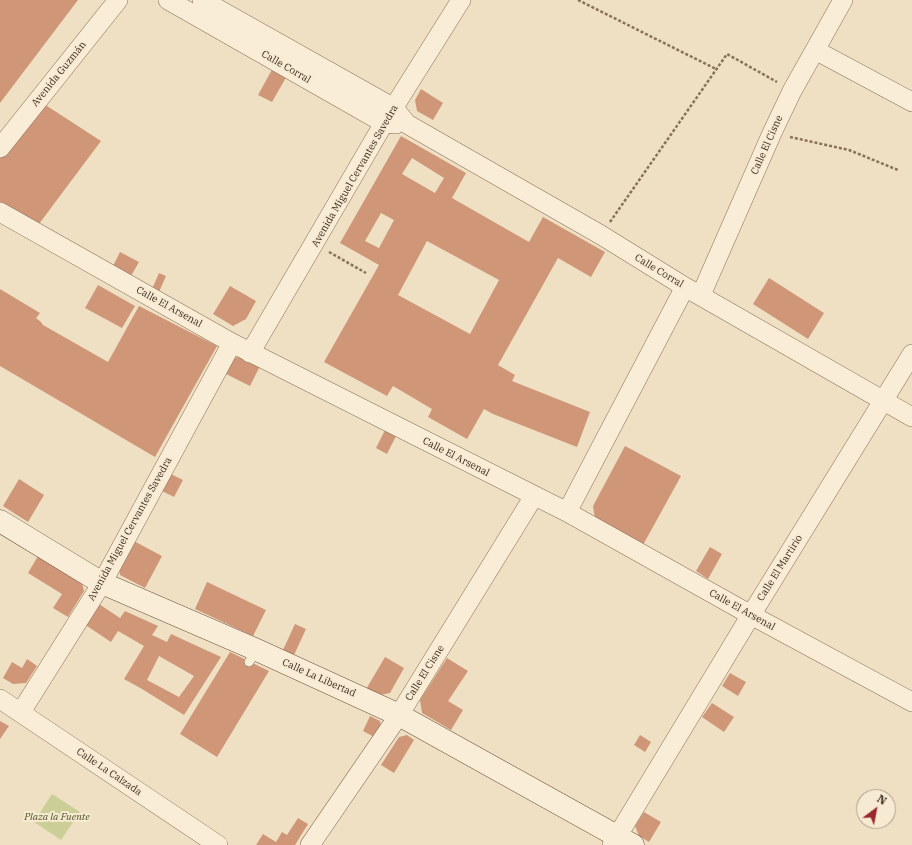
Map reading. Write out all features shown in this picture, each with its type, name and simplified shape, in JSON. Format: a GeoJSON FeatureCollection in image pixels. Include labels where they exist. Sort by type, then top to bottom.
{"type":"FeatureCollection","features":[{"type":"Feature","properties":{"kind":"street","name":"Avenida Guzmán"},"geometry":{"type":"LineString","coordinates":[[0,148],[118,0]]}},
{"type":"Feature","properties":{"kind":"street","name":"Calle Corral"},"geometry":{"type":"LineString","coordinates":[[168,0],[407,124],[601,235],[693,291],[912,417]]}},
{"type":"Feature","properties":{"kind":"street","name":"Calle Corral"},"geometry":{"type":"LineString","coordinates":[[202,0],[389,116]]}},
{"type":"Feature","properties":{"kind":"street","name":"Avenida Miguel Cervantes Savedra"},"geometry":{"type":"LineString","coordinates":[[250,353],[389,116],[461,0]]}},
{"type":"Feature","properties":{"kind":"street","name":"Calle El Cisne"},"geometry":{"type":"LineString","coordinates":[[567,512],[693,291],[792,91],[843,0]]}},
{"type":"Feature","properties":{"kind":"street"},"geometry":{"type":"LineString","coordinates":[[815,50],[912,102]]}},
{"type":"Feature","properties":{"kind":"street","name":"Calle El Arsenal"},"geometry":{"type":"LineString","coordinates":[[0,212],[250,353],[567,512],[751,615],[912,702]]}},
{"type":"Feature","properties":{"kind":"street","name":"Avenida Miguel Cervantes Savedra"},"geometry":{"type":"LineString","coordinates":[[22,712],[102,583],[232,343]]}},
{"type":"Feature","properties":{"kind":"street","name":"Calle El Martirio"},"geometry":{"type":"LineString","coordinates":[[621,842],[751,615],[912,354]]}},
{"type":"Feature","properties":{"kind":"street","name":"Calle El Cisne"},"geometry":{"type":"LineString","coordinates":[[310,845],[400,715],[534,496]]}},
{"type":"Feature","properties":{"kind":"street","name":"Calle La Libertad"},"geometry":{"type":"LineString","coordinates":[[0,521],[102,583],[253,656],[400,715],[621,842]]}},
{"type":"Feature","properties":{"kind":"street","name":"Calle La Calzada"},"geometry":{"type":"LineString","coordinates":[[0,699],[22,712],[218,845]]}},
{"type":"Feature","properties":{"kind":"path"},"geometry":{"type":"LineString","coordinates":[[578,0],[716,70]]}},
{"type":"Feature","properties":{"kind":"path"},"geometry":{"type":"LineString","coordinates":[[601,235],[727,54],[792,91]]}},
{"type":"Feature","properties":{"kind":"path"},"geometry":{"type":"LineString","coordinates":[[772,133],[849,150],[898,170]]}},
{"type":"Feature","properties":{"kind":"path"},"geometry":{"type":"LineString","coordinates":[[315,244],[366,273]]}},
{"type":"Feature","properties":{"kind":"green space","name":"Plaza la Fuente"},"geometry":{"type":"Polygon","coordinates":[[[52,794],[80,812],[61,840],[34,822],[52,794]]]}},
{"type":"Feature","properties":{"kind":"building"},"geometry":{"type":"Polygon","coordinates":[[[0,0],[78,0],[0,103],[0,0]]]}},
{"type":"Feature","properties":{"kind":"building"},"geometry":{"type":"Polygon","coordinates":[[[274,66],[288,74],[272,102],[258,95],[274,66]]]}},
{"type":"Feature","properties":{"kind":"building"},"geometry":{"type":"Polygon","coordinates":[[[421,89],[443,103],[433,120],[417,111],[415,100],[421,89]]]}},
{"type":"Feature","properties":{"kind":"building"},"geometry":{"type":"Polygon","coordinates":[[[44,104],[101,141],[36,228],[0,205],[0,158],[44,104]]]}},
{"type":"Feature","properties":{"kind":"building"},"geometry":{"type":"Polygon","coordinates":[[[401,136],[466,173],[452,198],[529,242],[543,217],[605,252],[591,277],[558,258],[498,365],[515,375],[512,381],[590,412],[577,447],[493,414],[484,409],[467,439],[428,417],[432,409],[393,386],[387,396],[324,362],[379,265],[340,243],[401,136]],[[412,158],[402,174],[435,193],[444,178],[412,158]],[[381,213],[365,241],[379,248],[394,220],[381,213]],[[427,241],[398,295],[470,334],[499,280],[427,241]]]}},
{"type":"Feature","properties":{"kind":"building"},"geometry":{"type":"Polygon","coordinates":[[[120,252],[139,262],[131,276],[113,266],[120,252]]]}},
{"type":"Feature","properties":{"kind":"building"},"geometry":{"type":"Polygon","coordinates":[[[159,273],[166,276],[159,292],[152,289],[159,273]]]}},
{"type":"Feature","properties":{"kind":"building"},"geometry":{"type":"Polygon","coordinates":[[[769,278],[824,313],[808,339],[753,304],[769,278]]]}},
{"type":"Feature","properties":{"kind":"building"},"geometry":{"type":"Polygon","coordinates":[[[98,285],[135,306],[122,328],[85,308],[98,285]]]}},
{"type":"Feature","properties":{"kind":"building"},"geometry":{"type":"Polygon","coordinates":[[[230,286],[256,301],[246,319],[233,326],[213,314],[230,286]]]}},
{"type":"Feature","properties":{"kind":"building"},"geometry":{"type":"Polygon","coordinates":[[[0,289],[40,313],[36,318],[43,325],[108,362],[139,306],[217,346],[155,457],[0,366],[0,289]]]}},
{"type":"Feature","properties":{"kind":"building"},"geometry":{"type":"Polygon","coordinates":[[[242,356],[260,366],[250,386],[226,374],[234,358],[242,356]]]}},
{"type":"Feature","properties":{"kind":"building"},"geometry":{"type":"Polygon","coordinates":[[[386,428],[397,434],[387,454],[376,448],[386,428]]]}},
{"type":"Feature","properties":{"kind":"building"},"geometry":{"type":"Polygon","coordinates":[[[625,446],[681,476],[643,545],[595,519],[593,506],[625,446]]]}},
{"type":"Feature","properties":{"kind":"building"},"geometry":{"type":"Polygon","coordinates":[[[169,473],[183,480],[174,497],[160,490],[169,473]]]}},
{"type":"Feature","properties":{"kind":"building"},"geometry":{"type":"Polygon","coordinates":[[[19,479],[44,495],[28,522],[3,506],[19,479]]]}},
{"type":"Feature","properties":{"kind":"building"},"geometry":{"type":"Polygon","coordinates":[[[130,539],[162,556],[145,588],[120,575],[118,563],[130,539]]]}},
{"type":"Feature","properties":{"kind":"building"},"geometry":{"type":"Polygon","coordinates":[[[710,547],[722,554],[708,579],[696,571],[710,547]]]}},
{"type":"Feature","properties":{"kind":"building"},"geometry":{"type":"Polygon","coordinates":[[[38,556],[82,583],[84,591],[68,617],[53,608],[62,594],[28,573],[38,556]]]}},
{"type":"Feature","properties":{"kind":"building"},"geometry":{"type":"Polygon","coordinates":[[[207,582],[266,610],[253,636],[195,609],[207,582]]]}},
{"type":"Feature","properties":{"kind":"building"},"geometry":{"type":"Polygon","coordinates":[[[99,604],[120,618],[125,611],[158,626],[152,635],[167,642],[171,634],[221,657],[184,715],[124,679],[144,646],[118,631],[111,642],[81,622],[99,604]],[[159,656],[147,680],[179,697],[194,676],[159,656]]]}},
{"type":"Feature","properties":{"kind":"building"},"geometry":{"type":"Polygon","coordinates":[[[295,624],[306,629],[294,655],[283,650],[295,624]]]}},
{"type":"Feature","properties":{"kind":"building"},"geometry":{"type":"Polygon","coordinates":[[[230,652],[269,671],[217,757],[180,734],[230,652]]]}},
{"type":"Feature","properties":{"kind":"building"},"geometry":{"type":"Polygon","coordinates":[[[385,657],[404,668],[390,693],[375,696],[365,691],[385,657]]]}},
{"type":"Feature","properties":{"kind":"building"},"geometry":{"type":"Polygon","coordinates":[[[447,658],[468,671],[448,701],[463,710],[451,730],[422,713],[420,700],[447,658]]]}},
{"type":"Feature","properties":{"kind":"building"},"geometry":{"type":"Polygon","coordinates":[[[27,659],[37,666],[26,683],[13,684],[3,678],[12,662],[22,668],[27,659]]]}},
{"type":"Feature","properties":{"kind":"building"},"geometry":{"type":"Polygon","coordinates":[[[730,673],[746,682],[738,696],[722,686],[730,673]]]}},
{"type":"Feature","properties":{"kind":"building"},"geometry":{"type":"Polygon","coordinates":[[[712,703],[734,717],[724,732],[702,717],[712,703]]]}},
{"type":"Feature","properties":{"kind":"building"},"geometry":{"type":"Polygon","coordinates":[[[370,716],[380,721],[381,727],[376,738],[363,731],[370,716]]]}},
{"type":"Feature","properties":{"kind":"building"},"geometry":{"type":"Polygon","coordinates":[[[0,721],[9,726],[0,739],[0,721]]]}},
{"type":"Feature","properties":{"kind":"building"},"geometry":{"type":"Polygon","coordinates":[[[407,735],[414,740],[394,773],[381,765],[399,737],[407,735]]]}},
{"type":"Feature","properties":{"kind":"building"},"geometry":{"type":"Polygon","coordinates":[[[640,735],[651,742],[645,752],[634,745],[640,735]]]}},
{"type":"Feature","properties":{"kind":"building"},"geometry":{"type":"Polygon","coordinates":[[[644,812],[661,822],[649,842],[639,836],[635,826],[644,812]]]}},
{"type":"Feature","properties":{"kind":"building"},"geometry":{"type":"Polygon","coordinates":[[[298,818],[308,824],[295,845],[256,845],[263,834],[276,842],[282,832],[287,835],[298,818]]]}}]}
